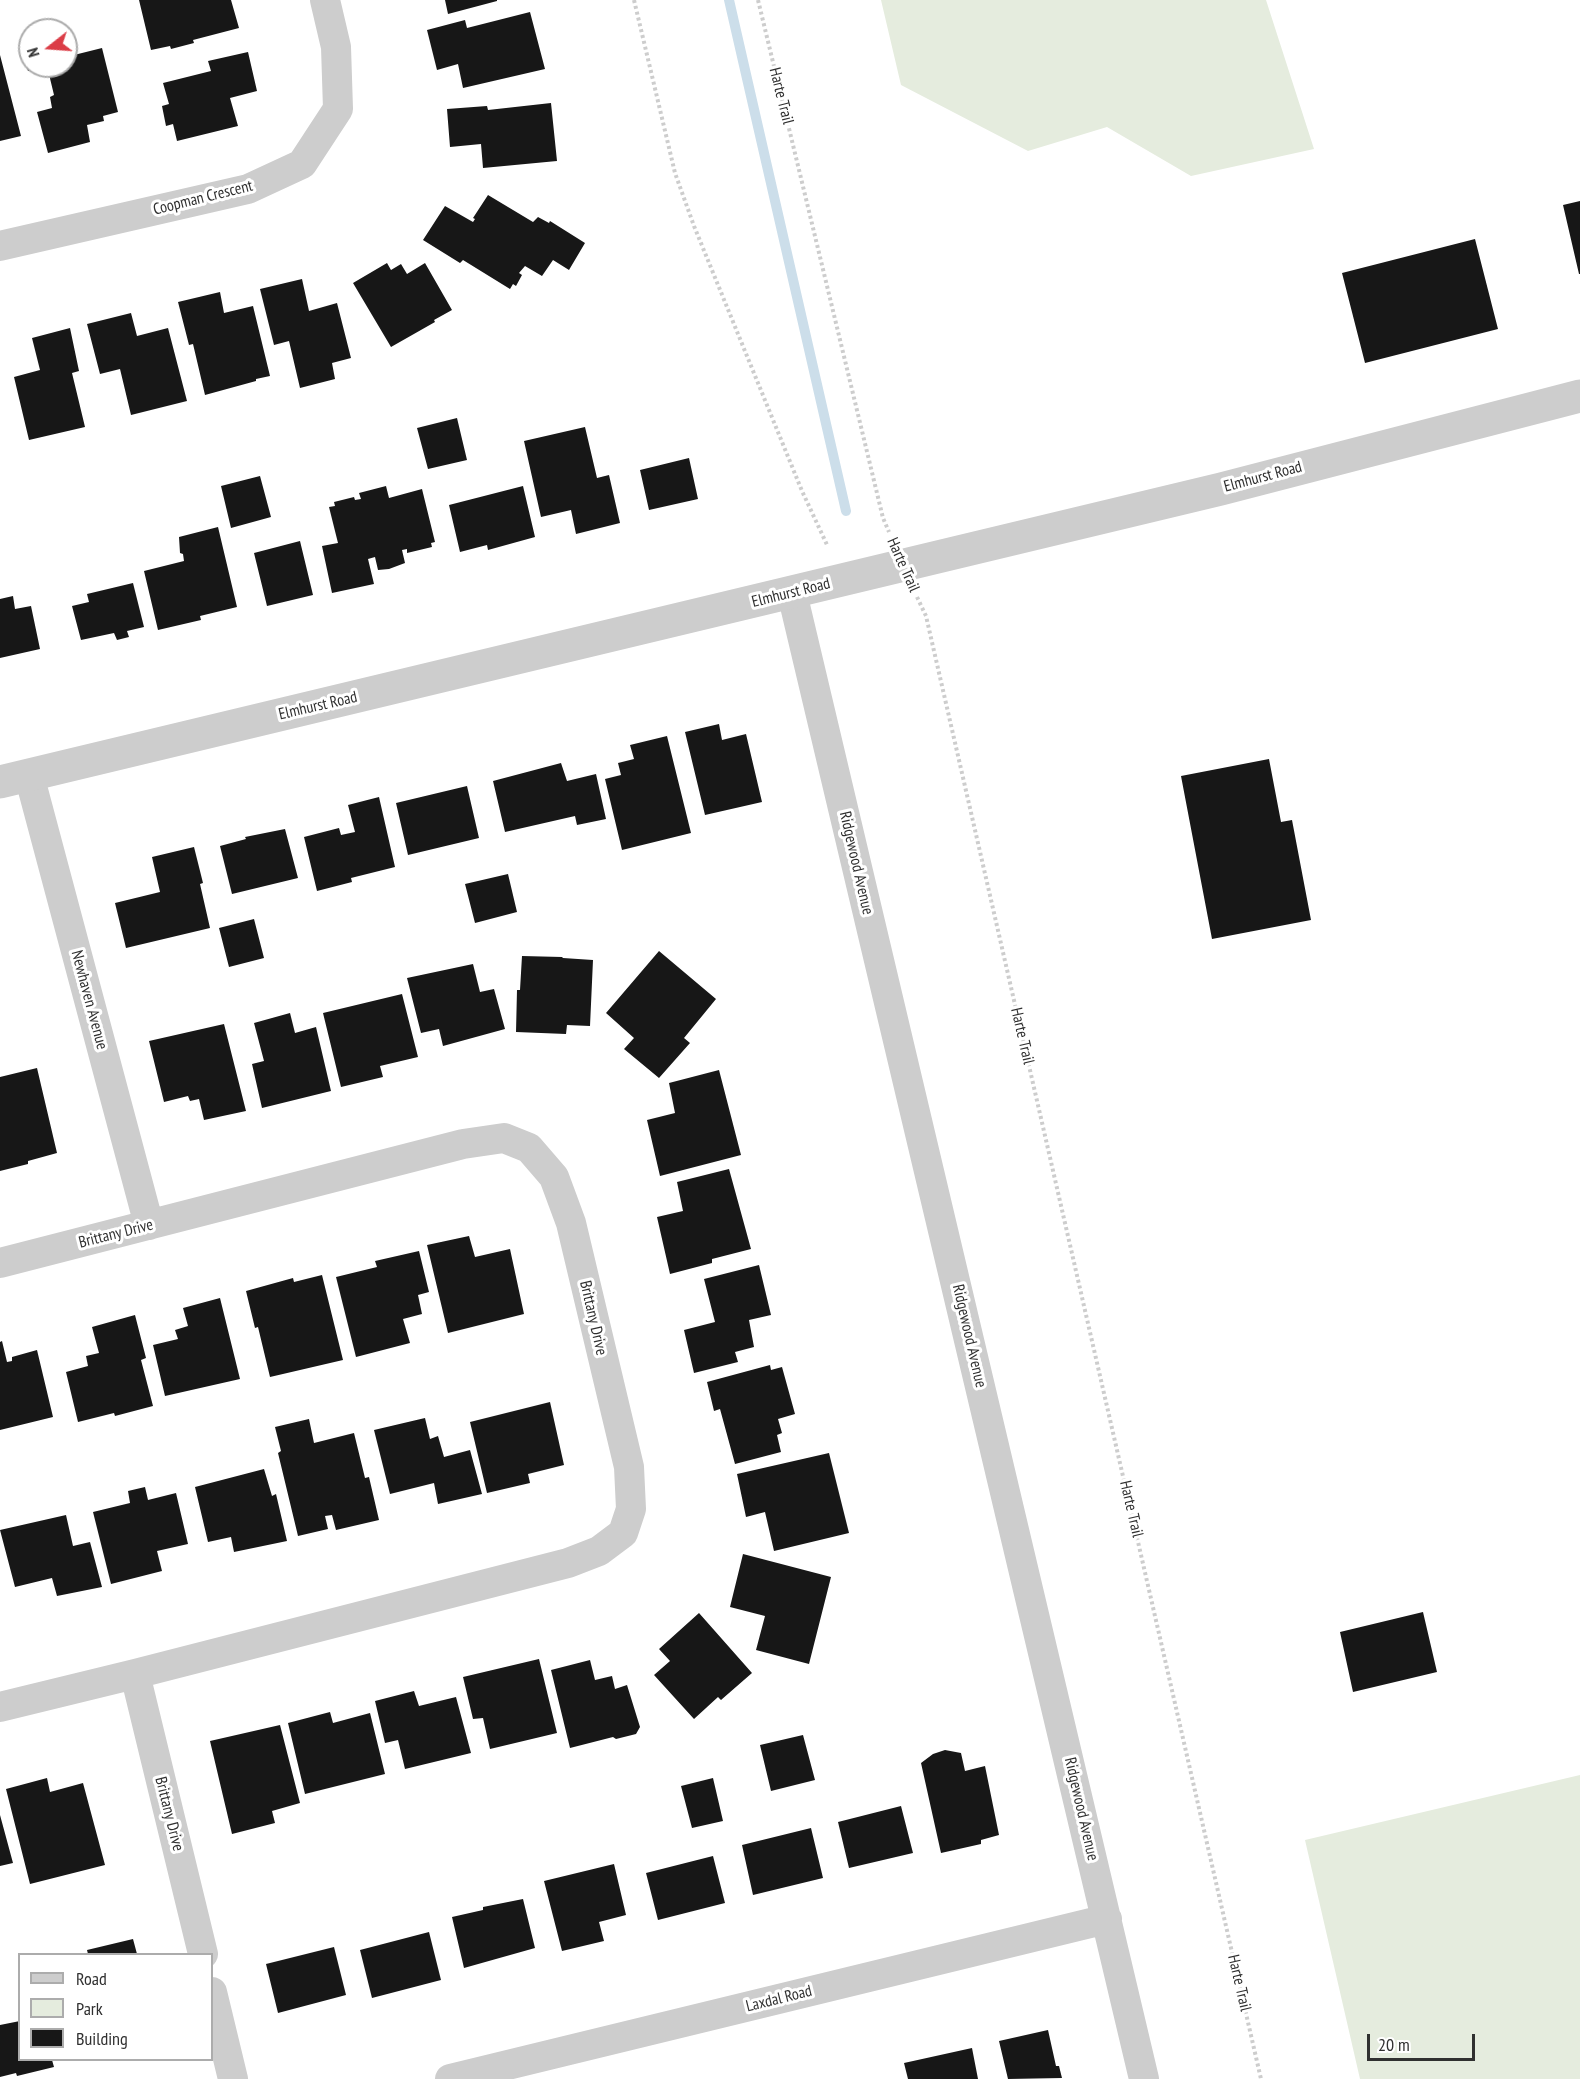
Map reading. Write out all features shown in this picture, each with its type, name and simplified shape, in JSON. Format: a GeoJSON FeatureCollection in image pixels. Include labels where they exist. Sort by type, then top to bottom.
{"type":"FeatureCollection","features":[{"type":"Feature","properties":{"kind":"street","name":"Coopman Crescent"},"geometry":{"type":"LineString","coordinates":[[0,246],[248,189],[302,164],[338,110],[336,47],[325,0]]}},
{"type":"Feature","properties":{"kind":"street","name":"Elmhurst Road"},"geometry":{"type":"LineString","coordinates":[[15,779],[1210,491],[1580,396]]}},
{"type":"Feature","properties":{"kind":"street","name":"Ridgewood Avenue"},"geometry":{"type":"LineString","coordinates":[[792,593],[1144,2079]]}},
{"type":"Feature","properties":{"kind":"street","name":"Newhaven Avenue"},"geometry":{"type":"LineString","coordinates":[[15,779],[149,1225]]}},
{"type":"Feature","properties":{"kind":"street","name":"Brittany Drive"},"geometry":{"type":"LineString","coordinates":[[0,1263],[463,1144],[504,1138],[529,1148],[554,1177],[571,1222],[629,1467],[631,1509],[623,1533],[599,1551],[568,1563],[0,1707]]}},
{"type":"Feature","properties":{"kind":"street","name":"Brittany Drive"},"geometry":{"type":"LineString","coordinates":[[135,1674],[202,1953]]}},
{"type":"Feature","properties":{"kind":"street","name":"Laxdal Road"},"geometry":{"type":"LineString","coordinates":[[450,2079],[1107,1919]]}},
{"type":"Feature","properties":{"kind":"street"},"geometry":{"type":"LineString","coordinates":[[213,1996],[233,2079]]}},
{"type":"Feature","properties":{"kind":"path"},"geometry":{"type":"LineString","coordinates":[[634,0],[675,173],[694,226],[802,491],[843,580]]}},
{"type":"Feature","properties":{"kind":"path","name":"Harte Trail"},"geometry":{"type":"LineString","coordinates":[[758,0],[883,518],[926,616],[1261,2079]]}},
{"type":"Feature","properties":{"kind":"green space"},"geometry":{"type":"Polygon","coordinates":[[[881,0],[1266,0],[1314,149],[1191,176],[1107,127],[1028,151],[901,85],[881,0]]]}},
{"type":"Feature","properties":{"kind":"green space"},"geometry":{"type":"Polygon","coordinates":[[[1580,1775],[1580,2079],[1360,2079],[1305,1840],[1580,1775]]]}},
{"type":"Feature","properties":{"kind":"building"},"geometry":{"type":"Polygon","coordinates":[[[139,0],[231,0],[239,28],[193,40],[194,43],[171,49],[170,46],[151,50],[139,0]]]}},
{"type":"Feature","properties":{"kind":"building"},"geometry":{"type":"Polygon","coordinates":[[[445,0],[497,0],[497,1],[448,14],[445,0]]]}},
{"type":"Feature","properties":{"kind":"building"},"geometry":{"type":"Polygon","coordinates":[[[530,12],[545,69],[463,88],[458,64],[437,70],[427,30],[465,20],[467,28],[530,12]]]}},
{"type":"Feature","properties":{"kind":"building"},"geometry":{"type":"Polygon","coordinates":[[[102,48],[118,112],[103,116],[104,121],[87,125],[90,142],[48,153],[37,112],[52,108],[50,97],[54,95],[50,78],[78,78],[78,54],[102,48]]]}},
{"type":"Feature","properties":{"kind":"building"},"geometry":{"type":"Polygon","coordinates":[[[248,52],[257,91],[230,98],[238,126],[177,141],[173,124],[166,126],[162,106],[169,104],[163,83],[211,71],[208,61],[248,52]]]}},
{"type":"Feature","properties":{"kind":"building"},"geometry":{"type":"Polygon","coordinates":[[[0,55],[21,136],[0,141],[0,55]]]}},
{"type":"Feature","properties":{"kind":"building"},"geometry":{"type":"Polygon","coordinates":[[[551,103],[557,161],[483,168],[481,144],[450,147],[447,109],[487,106],[488,110],[551,103]]]}},
{"type":"Feature","properties":{"kind":"building"},"geometry":{"type":"Polygon","coordinates":[[[488,195],[533,222],[538,217],[549,223],[550,221],[585,243],[569,270],[553,260],[542,276],[525,266],[519,273],[522,275],[516,286],[513,284],[510,289],[463,260],[460,263],[423,240],[445,206],[473,222],[475,219],[473,218],[488,195]]]}},
{"type":"Feature","properties":{"kind":"building"},"geometry":{"type":"Polygon","coordinates":[[[1580,201],[1580,274],[1579,274],[1563,205],[1580,201]]]}},
{"type":"Feature","properties":{"kind":"building"},"geometry":{"type":"Polygon","coordinates":[[[1475,239],[1498,329],[1365,363],[1342,273],[1475,239]]]}},
{"type":"Feature","properties":{"kind":"building"},"geometry":{"type":"Polygon","coordinates":[[[387,263],[391,270],[401,264],[407,274],[425,263],[452,310],[391,347],[353,283],[387,263]]]}},
{"type":"Feature","properties":{"kind":"building"},"geometry":{"type":"Polygon","coordinates":[[[302,279],[309,311],[337,303],[351,358],[332,363],[335,379],[300,388],[289,341],[274,345],[260,289],[302,279]]]}},
{"type":"Feature","properties":{"kind":"building"},"geometry":{"type":"Polygon","coordinates":[[[220,292],[224,313],[253,306],[270,376],[205,395],[193,344],[189,345],[178,302],[220,292]]]}},
{"type":"Feature","properties":{"kind":"building"},"geometry":{"type":"Polygon","coordinates":[[[131,313],[137,336],[168,328],[187,401],[131,415],[120,369],[100,374],[87,324],[131,313]]]}},
{"type":"Feature","properties":{"kind":"building"},"geometry":{"type":"Polygon","coordinates":[[[70,328],[79,371],[72,373],[85,427],[29,440],[14,377],[40,370],[32,338],[70,328]]]}},
{"type":"Feature","properties":{"kind":"building"},"geometry":{"type":"Polygon","coordinates":[[[457,418],[467,460],[428,469],[417,428],[457,418]]]}},
{"type":"Feature","properties":{"kind":"building"},"geometry":{"type":"Polygon","coordinates":[[[585,427],[597,478],[609,475],[620,523],[576,534],[571,510],[541,517],[524,441],[585,427]]]}},
{"type":"Feature","properties":{"kind":"building"},"geometry":{"type":"Polygon","coordinates":[[[689,458],[698,499],[649,510],[640,470],[689,458]]]}},
{"type":"Feature","properties":{"kind":"building"},"geometry":{"type":"Polygon","coordinates":[[[260,476],[271,517],[231,528],[221,486],[260,476]]]}},
{"type":"Feature","properties":{"kind":"building"},"geometry":{"type":"Polygon","coordinates":[[[386,486],[389,498],[422,489],[435,542],[431,543],[432,547],[407,553],[407,549],[402,550],[405,563],[389,569],[378,570],[375,557],[368,559],[374,584],[332,593],[322,546],[338,543],[329,507],[335,506],[334,502],[354,497],[355,500],[361,499],[359,493],[386,486]]]}},
{"type":"Feature","properties":{"kind":"building"},"geometry":{"type":"Polygon","coordinates":[[[523,486],[535,537],[488,550],[487,545],[460,552],[449,505],[523,486]]]}},
{"type":"Feature","properties":{"kind":"building"},"geometry":{"type":"Polygon","coordinates":[[[218,527],[237,607],[200,616],[201,620],[158,630],[144,571],[184,561],[183,554],[180,553],[179,537],[218,527]]]}},
{"type":"Feature","properties":{"kind":"building"},"geometry":{"type":"Polygon","coordinates":[[[300,541],[313,595],[267,606],[254,553],[300,541]]]}},
{"type":"Feature","properties":{"kind":"building"},"geometry":{"type":"Polygon","coordinates":[[[133,583],[144,627],[127,631],[129,637],[117,640],[114,633],[81,640],[72,606],[89,602],[87,594],[133,583]]]}},
{"type":"Feature","properties":{"kind":"building"},"geometry":{"type":"Polygon","coordinates":[[[13,596],[15,609],[31,606],[40,649],[0,658],[0,599],[13,596]]]}},
{"type":"Feature","properties":{"kind":"building"},"geometry":{"type":"Polygon","coordinates":[[[719,724],[722,740],[746,734],[762,802],[705,815],[685,732],[719,724]]]}},
{"type":"Feature","properties":{"kind":"building"},"geometry":{"type":"Polygon","coordinates":[[[667,736],[691,833],[622,850],[605,779],[621,775],[618,763],[634,759],[630,745],[667,736]]]}},
{"type":"Feature","properties":{"kind":"building"},"geometry":{"type":"Polygon","coordinates":[[[1269,759],[1281,822],[1292,820],[1311,920],[1212,939],[1181,776],[1269,759]]]}},
{"type":"Feature","properties":{"kind":"building"},"geometry":{"type":"Polygon","coordinates":[[[561,763],[567,781],[596,774],[606,819],[577,825],[575,816],[505,832],[493,781],[561,763]]]}},
{"type":"Feature","properties":{"kind":"building"},"geometry":{"type":"Polygon","coordinates":[[[467,786],[479,838],[408,855],[396,803],[467,786]]]}},
{"type":"Feature","properties":{"kind":"building"},"geometry":{"type":"Polygon","coordinates":[[[379,797],[395,867],[351,878],[352,882],[317,891],[304,837],[339,828],[341,835],[355,832],[348,805],[379,797]]]}},
{"type":"Feature","properties":{"kind":"building"},"geometry":{"type":"Polygon","coordinates":[[[285,829],[298,878],[232,894],[220,846],[246,839],[245,837],[285,829]]]}},
{"type":"Feature","properties":{"kind":"building"},"geometry":{"type":"Polygon","coordinates":[[[194,847],[203,883],[200,884],[210,928],[126,948],[115,903],[160,892],[152,857],[194,847]]]}},
{"type":"Feature","properties":{"kind":"building"},"geometry":{"type":"Polygon","coordinates":[[[508,874],[517,912],[475,923],[465,884],[508,874]]]}},
{"type":"Feature","properties":{"kind":"building"},"geometry":{"type":"Polygon","coordinates":[[[254,919],[264,958],[229,967],[219,928],[254,919]]]}},
{"type":"Feature","properties":{"kind":"building"},"geometry":{"type":"Polygon","coordinates":[[[659,951],[716,999],[684,1038],[690,1043],[659,1078],[624,1049],[634,1038],[606,1013],[659,951]]]}},
{"type":"Feature","properties":{"kind":"building"},"geometry":{"type":"Polygon","coordinates":[[[522,956],[593,960],[590,1026],[567,1025],[566,1034],[516,1032],[517,990],[520,990],[522,956]]]}},
{"type":"Feature","properties":{"kind":"building"},"geometry":{"type":"Polygon","coordinates":[[[473,964],[480,992],[494,989],[505,1029],[443,1046],[439,1029],[421,1033],[407,978],[473,964]]]}},
{"type":"Feature","properties":{"kind":"building"},"geometry":{"type":"Polygon","coordinates":[[[402,994],[418,1057],[380,1066],[383,1077],[341,1087],[323,1013],[402,994]]]}},
{"type":"Feature","properties":{"kind":"building"},"geometry":{"type":"Polygon","coordinates":[[[290,1013],[295,1033],[316,1027],[331,1091],[262,1108],[252,1064],[264,1061],[254,1023],[290,1013]]]}},
{"type":"Feature","properties":{"kind":"building"},"geometry":{"type":"Polygon","coordinates":[[[224,1024],[246,1111],[204,1120],[199,1099],[190,1101],[188,1096],[164,1102],[149,1041],[224,1024]]]}},
{"type":"Feature","properties":{"kind":"building"},"geometry":{"type":"Polygon","coordinates":[[[37,1068],[57,1153],[0,1171],[0,1077],[37,1068]]]}},
{"type":"Feature","properties":{"kind":"building"},"geometry":{"type":"Polygon","coordinates":[[[719,1070],[741,1155],[660,1176],[647,1120],[675,1113],[669,1083],[719,1070]]]}},
{"type":"Feature","properties":{"kind":"building"},"geometry":{"type":"Polygon","coordinates":[[[729,1169],[751,1249],[712,1259],[712,1263],[670,1274],[657,1217],[683,1211],[677,1182],[729,1169]]]}},
{"type":"Feature","properties":{"kind":"building"},"geometry":{"type":"Polygon","coordinates":[[[469,1236],[475,1257],[510,1249],[524,1314],[448,1333],[427,1245],[469,1236]]]}},
{"type":"Feature","properties":{"kind":"building"},"geometry":{"type":"Polygon","coordinates":[[[419,1251],[429,1292],[418,1295],[422,1314],[403,1319],[410,1343],[356,1357],[336,1277],[377,1267],[375,1261],[419,1251]]]}},
{"type":"Feature","properties":{"kind":"building"},"geometry":{"type":"Polygon","coordinates":[[[759,1265],[771,1315],[749,1320],[754,1347],[735,1352],[738,1362],[694,1373],[684,1330],[715,1322],[704,1279],[759,1265]]]}},
{"type":"Feature","properties":{"kind":"building"},"geometry":{"type":"Polygon","coordinates":[[[322,1275],[343,1360],[270,1377],[258,1327],[255,1328],[246,1291],[293,1278],[294,1282],[322,1275]]]}},
{"type":"Feature","properties":{"kind":"building"},"geometry":{"type":"Polygon","coordinates":[[[220,1298],[240,1379],[165,1396],[153,1345],[178,1339],[175,1330],[188,1326],[183,1308],[220,1298]]]}},
{"type":"Feature","properties":{"kind":"building"},"geometry":{"type":"Polygon","coordinates":[[[135,1315],[146,1358],[141,1360],[153,1406],[115,1416],[114,1413],[78,1422],[66,1372],[88,1366],[86,1356],[99,1353],[92,1327],[135,1315]]]}},
{"type":"Feature","properties":{"kind":"building"},"geometry":{"type":"Polygon","coordinates":[[[2,1341],[7,1362],[12,1361],[12,1357],[37,1350],[53,1417],[0,1430],[0,1342],[2,1341]]]}},
{"type":"Feature","properties":{"kind":"building"},"geometry":{"type":"Polygon","coordinates":[[[770,1365],[771,1370],[782,1367],[795,1414],[778,1419],[782,1433],[777,1435],[781,1452],[735,1464],[720,1409],[714,1411],[707,1382],[770,1365]]]}},
{"type":"Feature","properties":{"kind":"building"},"geometry":{"type":"Polygon","coordinates":[[[550,1402],[564,1465],[528,1474],[530,1483],[487,1493],[470,1422],[550,1402]]]}},
{"type":"Feature","properties":{"kind":"building"},"geometry":{"type":"Polygon","coordinates":[[[425,1418],[430,1439],[438,1436],[444,1457],[470,1450],[482,1494],[438,1504],[434,1483],[390,1494],[374,1430],[425,1418]]]}},
{"type":"Feature","properties":{"kind":"building"},"geometry":{"type":"Polygon","coordinates":[[[309,1419],[314,1443],[354,1433],[365,1478],[369,1477],[379,1520],[336,1530],[332,1515],[325,1516],[328,1529],[298,1536],[278,1453],[281,1451],[275,1427],[309,1419]]]}},
{"type":"Feature","properties":{"kind":"building"},"geometry":{"type":"Polygon","coordinates":[[[829,1453],[849,1533],[774,1551],[765,1512],[746,1517],[737,1474],[829,1453]]]}},
{"type":"Feature","properties":{"kind":"building"},"geometry":{"type":"Polygon","coordinates":[[[264,1469],[272,1496],[276,1494],[287,1541],[234,1552],[231,1537],[208,1542],[195,1487],[264,1469]]]}},
{"type":"Feature","properties":{"kind":"building"},"geometry":{"type":"Polygon","coordinates":[[[145,1487],[148,1500],[176,1493],[188,1544],[157,1551],[162,1571],[111,1584],[93,1512],[130,1503],[128,1491],[145,1487]]]}},
{"type":"Feature","properties":{"kind":"building"},"geometry":{"type":"Polygon","coordinates":[[[66,1515],[73,1546],[90,1542],[102,1587],[57,1596],[52,1578],[15,1587],[0,1530],[66,1515]]]}},
{"type":"Feature","properties":{"kind":"building"},"geometry":{"type":"Polygon","coordinates":[[[743,1554],[831,1577],[809,1664],[756,1650],[765,1616],[730,1607],[743,1554]]]}},
{"type":"Feature","properties":{"kind":"building"},"geometry":{"type":"Polygon","coordinates":[[[1423,1612],[1437,1672],[1353,1692],[1340,1632],[1423,1612]]]}},
{"type":"Feature","properties":{"kind":"building"},"geometry":{"type":"Polygon","coordinates":[[[699,1613],[752,1673],[721,1700],[718,1697],[694,1719],[654,1675],[670,1661],[659,1649],[699,1613]]]}},
{"type":"Feature","properties":{"kind":"building"},"geometry":{"type":"Polygon","coordinates":[[[539,1659],[557,1733],[490,1749],[483,1718],[473,1719],[463,1677],[539,1659]]]}},
{"type":"Feature","properties":{"kind":"building"},"geometry":{"type":"Polygon","coordinates":[[[590,1660],[595,1680],[612,1676],[615,1689],[627,1685],[640,1727],[636,1734],[616,1739],[613,1737],[570,1748],[551,1670],[590,1660]]]}},
{"type":"Feature","properties":{"kind":"building"},"geometry":{"type":"Polygon","coordinates":[[[414,1691],[419,1706],[456,1697],[471,1753],[405,1769],[398,1740],[385,1743],[375,1701],[414,1691]]]}},
{"type":"Feature","properties":{"kind":"building"},"geometry":{"type":"Polygon","coordinates":[[[330,1712],[333,1723],[370,1713],[385,1774],[305,1794],[288,1723],[330,1712]]]}},
{"type":"Feature","properties":{"kind":"building"},"geometry":{"type":"Polygon","coordinates":[[[280,1725],[300,1803],[272,1811],[275,1823],[232,1834],[210,1741],[280,1725]]]}},
{"type":"Feature","properties":{"kind":"building"},"geometry":{"type":"Polygon","coordinates":[[[803,1735],[815,1780],[771,1791],[760,1745],[803,1735]]]}},
{"type":"Feature","properties":{"kind":"building"},"geometry":{"type":"Polygon","coordinates":[[[945,1750],[961,1753],[965,1771],[985,1766],[999,1835],[981,1840],[981,1844],[941,1853],[921,1763],[933,1754],[945,1750]]]}},
{"type":"Feature","properties":{"kind":"building"},"geometry":{"type":"Polygon","coordinates":[[[47,1778],[50,1792],[83,1783],[105,1865],[30,1884],[6,1789],[47,1778]]]}},
{"type":"Feature","properties":{"kind":"building"},"geometry":{"type":"Polygon","coordinates":[[[713,1778],[723,1821],[692,1828],[681,1786],[713,1778]]]}},
{"type":"Feature","properties":{"kind":"building"},"geometry":{"type":"Polygon","coordinates":[[[901,1806],[913,1853],[849,1868],[838,1822],[901,1806]]]}},
{"type":"Feature","properties":{"kind":"building"},"geometry":{"type":"Polygon","coordinates":[[[0,1815],[13,1863],[0,1866],[0,1815]]]}},
{"type":"Feature","properties":{"kind":"building"},"geometry":{"type":"Polygon","coordinates":[[[811,1828],[823,1878],[753,1895],[742,1845],[811,1828]]]}},
{"type":"Feature","properties":{"kind":"building"},"geometry":{"type":"Polygon","coordinates":[[[713,1856],[725,1903],[658,1920],[646,1873],[713,1856]]]}},
{"type":"Feature","properties":{"kind":"building"},"geometry":{"type":"Polygon","coordinates":[[[614,1864],[626,1915],[599,1922],[604,1941],[562,1951],[544,1881],[614,1864]]]}},
{"type":"Feature","properties":{"kind":"building"},"geometry":{"type":"Polygon","coordinates":[[[523,1899],[535,1948],[464,1968],[452,1917],[483,1910],[483,1907],[523,1899]]]}},
{"type":"Feature","properties":{"kind":"building"},"geometry":{"type":"Polygon","coordinates":[[[429,1932],[441,1980],[372,1998],[360,1950],[429,1932]]]}},
{"type":"Feature","properties":{"kind":"building"},"geometry":{"type":"Polygon","coordinates":[[[133,1939],[137,1953],[88,1953],[87,1950],[133,1939]]]}},
{"type":"Feature","properties":{"kind":"building"},"geometry":{"type":"Polygon","coordinates":[[[334,1947],[346,1995],[278,2013],[266,1964],[334,1947]]]}},
{"type":"Feature","properties":{"kind":"building"},"geometry":{"type":"Polygon","coordinates":[[[18,2021],[18,2061],[52,2061],[54,2067],[17,2076],[16,2073],[0,2077],[0,2025],[18,2021]]]}},
{"type":"Feature","properties":{"kind":"building"},"geometry":{"type":"Polygon","coordinates":[[[1048,2030],[1056,2066],[1059,2066],[1062,2078],[1008,2079],[999,2041],[1048,2030]]]}},
{"type":"Feature","properties":{"kind":"building"},"geometry":{"type":"Polygon","coordinates":[[[972,2048],[978,2079],[908,2079],[904,2063],[972,2048]]]}},
{"type":"Feature","properties":{"kind":"waterway"},"geometry":{"type":"LineString","coordinates":[[729,0],[846,511]]}}]}
